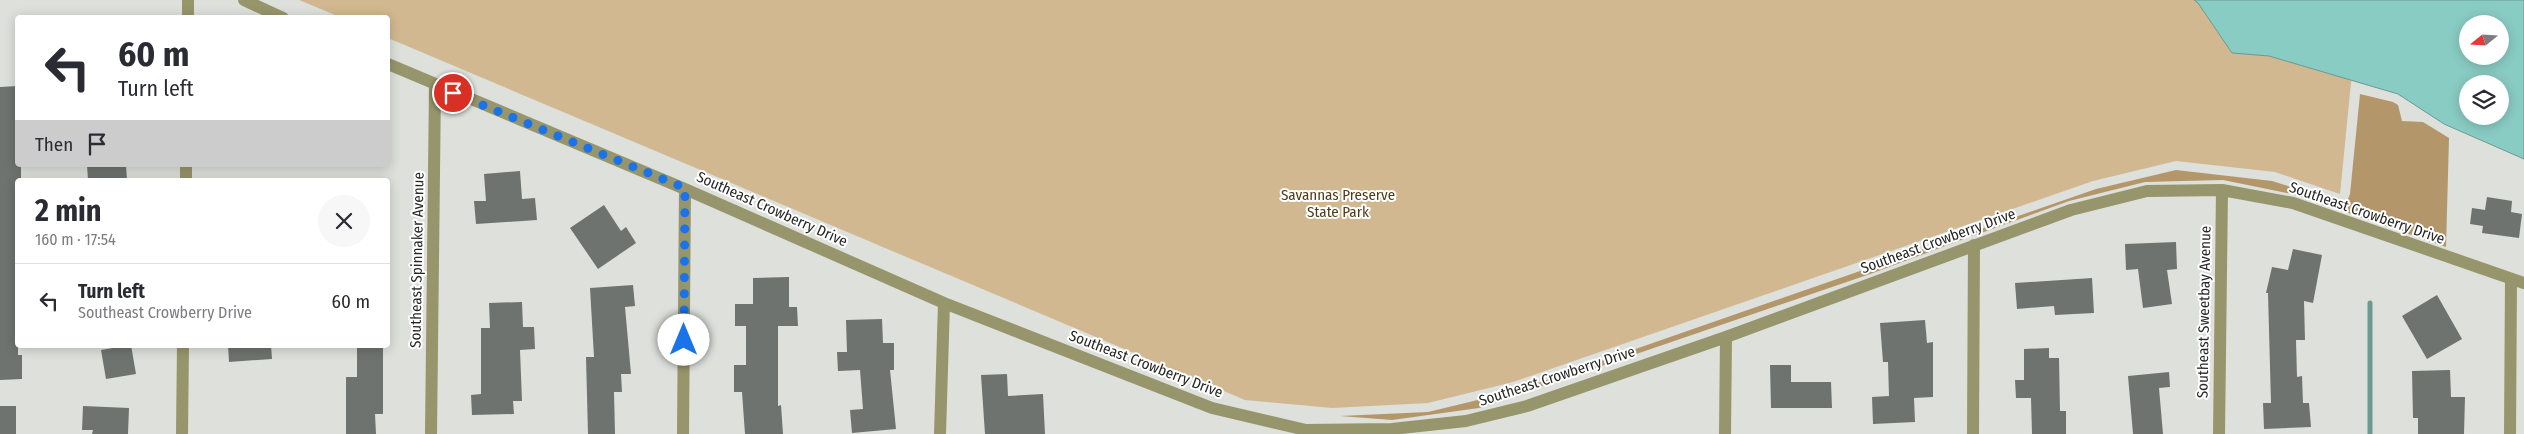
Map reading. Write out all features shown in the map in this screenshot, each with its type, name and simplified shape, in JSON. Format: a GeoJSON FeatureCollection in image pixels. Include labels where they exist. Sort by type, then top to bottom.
{"type":"FeatureCollection","features":[{"type":"Feature","properties":{"kind":"street"},"geometry":{"type":"LineString","coordinates":[[188,0],[188,15]]}},
{"type":"Feature","properties":{"kind":"street"},"geometry":{"type":"LineString","coordinates":[[244,0],[276,15]]}},
{"type":"Feature","properties":{"kind":"street","name":"Southeast Crowberry Drive"},"geometry":{"type":"LineString","coordinates":[[390,65],[435,86],[685,188],[944,303],[1212,408],[1306,430],[1392,429],[1466,421],[1527,406],[1726,337],[2071,210],[2147,191],[2222,190],[2293,203],[2524,283]]}},
{"type":"Feature","properties":{"kind":"street","name":"Southeast Spinnaker Avenue"},"geometry":{"type":"LineString","coordinates":[[431,434],[435,86]]}},
{"type":"Feature","properties":{"kind":"street"},"geometry":{"type":"LineString","coordinates":[[683,434],[685,188]]}},
{"type":"Feature","properties":{"kind":"street","name":"Southeast Sweetbay Avenue"},"geometry":{"type":"LineString","coordinates":[[2219,434],[2222,190]]}},
{"type":"Feature","properties":{"kind":"street"},"geometry":{"type":"LineString","coordinates":[[1973,434],[1974,245]]}},
{"type":"Feature","properties":{"kind":"street"},"geometry":{"type":"LineString","coordinates":[[2510,434],[2511,280]]}},
{"type":"Feature","properties":{"kind":"street"},"geometry":{"type":"LineString","coordinates":[[940,434],[944,303]]}},
{"type":"Feature","properties":{"kind":"street"},"geometry":{"type":"LineString","coordinates":[[1725,434],[1726,337]]}},
{"type":"Feature","properties":{"kind":"street"},"geometry":{"type":"LineString","coordinates":[[182,434],[183,348]]}},
{"type":"Feature","properties":{"kind":"street"},"geometry":{"type":"LineString","coordinates":[[1466,421],[1466,434]]}},
{"type":"Feature","properties":{"kind":"green space","name":"Savannas Preserve State Park"},"geometry":{"type":"Polygon","coordinates":[[[299,0],[2524,0],[2524,69],[2506,65],[2509,65],[2509,15],[2459,15],[2459,55],[2356,32],[2340,194],[2275,172],[2176,161],[2093,181],[1513,382],[1428,403],[1332,408],[1245,400],[390,39],[390,15],[335,15],[299,0]]]}},
{"type":"Feature","properties":{"kind":"shaded area"},"geometry":{"type":"Polygon","coordinates":[[[2360,94],[2393,102],[2398,105],[2402,121],[2423,122],[2449,138],[2446,247],[2297,195],[2223,180],[2145,182],[2069,201],[1973,236],[1965,236],[1964,239],[1873,273],[1479,408],[1392,420],[1340,416],[1428,412],[1515,391],[2096,189],[2176,170],[2272,181],[2342,203],[2348,199],[2350,194],[2360,94]]]}},
{"type":"Feature","properties":{"kind":"water"},"geometry":{"type":"Polygon","coordinates":[[[2194,0],[2524,0],[2524,159],[2444,124],[2398,94],[2269,56],[2232,53],[2198,3],[2194,0]]]}},
{"type":"Feature","properties":{"kind":"building"},"geometry":{"type":"Polygon","coordinates":[[[15,86],[15,167],[21,167],[21,178],[15,178],[15,348],[18,348],[18,355],[22,355],[22,379],[0,380],[0,87],[15,86]]]}},
{"type":"Feature","properties":{"kind":"building"},"geometry":{"type":"Polygon","coordinates":[[[87,167],[126,167],[127,178],[88,178],[87,167]]]}},
{"type":"Feature","properties":{"kind":"building"},"geometry":{"type":"Polygon","coordinates":[[[520,171],[522,199],[535,198],[537,220],[476,224],[474,201],[486,201],[484,174],[520,171]]]}},
{"type":"Feature","properties":{"kind":"building"},"geometry":{"type":"Polygon","coordinates":[[[2487,197],[2512,201],[2511,212],[2522,214],[2519,238],[2482,233],[2483,226],[2470,224],[2472,208],[2485,210],[2487,197]]]}},
{"type":"Feature","properties":{"kind":"building"},"geometry":{"type":"Polygon","coordinates":[[[604,205],[621,231],[626,227],[636,243],[598,269],[570,228],[604,205]]]}},
{"type":"Feature","properties":{"kind":"building"},"geometry":{"type":"Polygon","coordinates":[[[2176,242],[2177,269],[2167,270],[2172,304],[2143,308],[2138,269],[2126,270],[2125,244],[2176,242]]]}},
{"type":"Feature","properties":{"kind":"building"},"geometry":{"type":"Polygon","coordinates":[[[2293,249],[2322,255],[2313,303],[2304,301],[2305,340],[2296,340],[2297,377],[2302,376],[2303,403],[2309,403],[2311,427],[2264,429],[2263,403],[2271,403],[2268,293],[2266,293],[2272,267],[2288,270],[2293,249]]]}},
{"type":"Feature","properties":{"kind":"building"},"geometry":{"type":"Polygon","coordinates":[[[789,277],[789,307],[797,307],[798,326],[778,326],[778,406],[781,405],[783,434],[745,434],[742,392],[734,392],[734,365],[746,365],[746,326],[735,326],[735,304],[753,304],[753,278],[789,277]]]}},
{"type":"Feature","properties":{"kind":"building"},"geometry":{"type":"Polygon","coordinates":[[[2092,278],[2094,313],[2055,315],[2054,306],[2017,309],[2015,283],[2092,278]]]}},
{"type":"Feature","properties":{"kind":"building"},"geometry":{"type":"Polygon","coordinates":[[[633,285],[635,306],[625,307],[631,374],[621,374],[622,392],[614,392],[615,434],[588,434],[586,357],[594,357],[590,288],[633,285]]]}},
{"type":"Feature","properties":{"kind":"building"},"geometry":{"type":"Polygon","coordinates":[[[2437,295],[2462,339],[2427,359],[2402,316],[2437,295]]]}},
{"type":"Feature","properties":{"kind":"building"},"geometry":{"type":"Polygon","coordinates":[[[522,302],[523,327],[534,327],[535,349],[520,350],[522,401],[513,401],[514,414],[472,415],[471,395],[481,394],[481,328],[490,328],[489,303],[522,302]]]}},
{"type":"Feature","properties":{"kind":"building"},"geometry":{"type":"Polygon","coordinates":[[[882,319],[883,343],[894,343],[894,370],[890,370],[896,429],[852,433],[850,410],[863,409],[860,370],[838,371],[837,352],[847,352],[846,320],[882,319]]]}},
{"type":"Feature","properties":{"kind":"building"},"geometry":{"type":"Polygon","coordinates":[[[1925,320],[1927,343],[1933,342],[1933,397],[1914,398],[1915,422],[1873,424],[1872,397],[1889,396],[1888,362],[1883,362],[1880,323],[1925,320]]]}},
{"type":"Feature","properties":{"kind":"building"},"geometry":{"type":"Polygon","coordinates":[[[132,348],[136,374],[106,379],[101,350],[132,348]]]}},
{"type":"Feature","properties":{"kind":"building"},"geometry":{"type":"Polygon","coordinates":[[[228,348],[271,348],[272,359],[229,362],[228,348]]]}},
{"type":"Feature","properties":{"kind":"building"},"geometry":{"type":"Polygon","coordinates":[[[357,348],[383,348],[383,414],[375,414],[376,434],[346,434],[346,377],[357,377],[357,348]]]}},
{"type":"Feature","properties":{"kind":"building"},"geometry":{"type":"Polygon","coordinates":[[[2049,348],[2049,358],[2059,358],[2060,411],[2066,411],[2066,434],[2032,434],[2031,398],[2016,398],[2015,380],[2024,380],[2024,349],[2049,348]]]}},
{"type":"Feature","properties":{"kind":"building"},"geometry":{"type":"Polygon","coordinates":[[[1770,365],[1791,365],[1791,382],[1831,382],[1832,408],[1771,408],[1770,365]]]}},
{"type":"Feature","properties":{"kind":"building"},"geometry":{"type":"Polygon","coordinates":[[[2450,370],[2451,397],[2465,397],[2464,434],[2418,434],[2418,418],[2413,418],[2412,371],[2450,370]]]}},
{"type":"Feature","properties":{"kind":"building"},"geometry":{"type":"Polygon","coordinates":[[[2169,372],[2170,387],[2159,388],[2163,434],[2133,434],[2128,376],[2169,372]]]}},
{"type":"Feature","properties":{"kind":"building"},"geometry":{"type":"Polygon","coordinates":[[[1007,374],[1008,396],[1043,394],[1045,434],[985,434],[981,375],[1007,374]]]}},
{"type":"Feature","properties":{"kind":"building"},"geometry":{"type":"Polygon","coordinates":[[[0,406],[16,406],[16,434],[0,434],[0,406]]]}},
{"type":"Feature","properties":{"kind":"building"},"geometry":{"type":"Polygon","coordinates":[[[83,406],[129,408],[128,434],[92,434],[93,430],[82,430],[83,406]]]}},
{"type":"Feature","properties":{"kind":"waterway"},"geometry":{"type":"LineString","coordinates":[[2370,303],[2370,434]]}},
{"type":"Feature","properties":{"kind":"route"},"geometry":{"type":"LineString","coordinates":[[453,93],[685,188],[684,340]]}}]}
